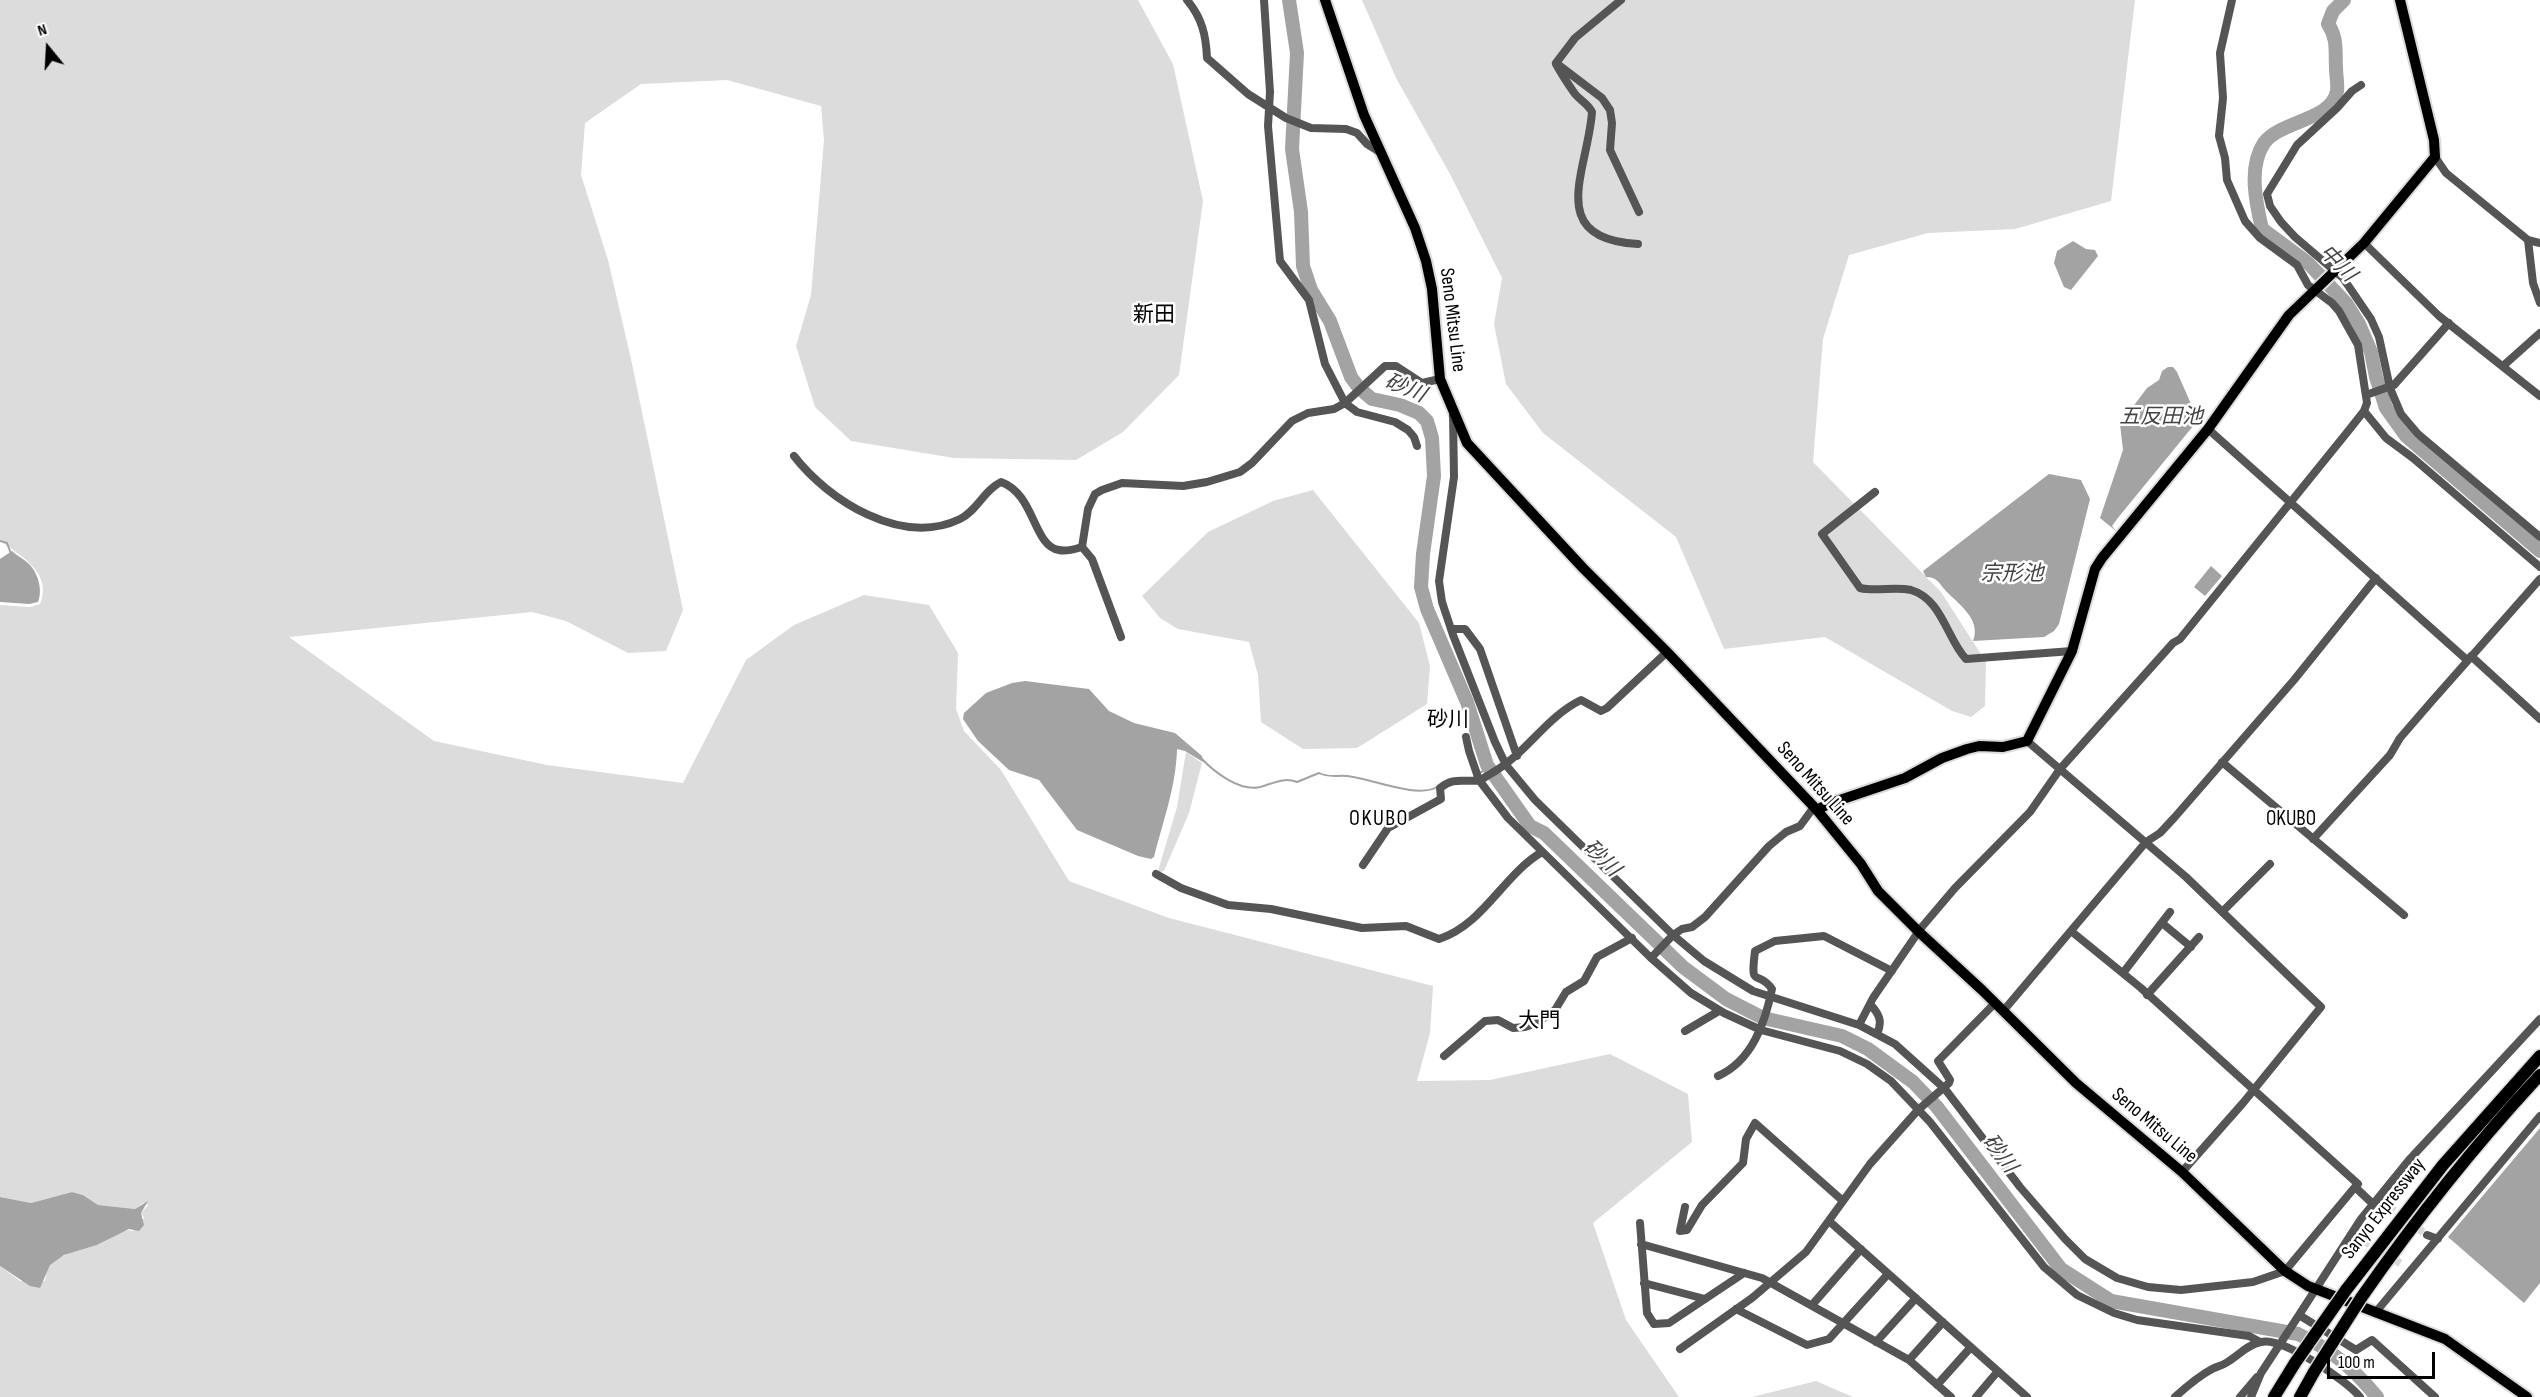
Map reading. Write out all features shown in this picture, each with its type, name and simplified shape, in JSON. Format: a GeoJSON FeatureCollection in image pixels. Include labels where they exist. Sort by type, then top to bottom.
{"type":"FeatureCollection","features":[{"type":"Feature","properties":{"kind":"highway","name":"Sanyo Expressway"},"geometry":{"type":"LineString","coordinates":[[2274,1397],[2346,1290],[2443,1165],[2540,1056]]}},
{"type":"Feature","properties":{"kind":"highway","name":"Sanyo Expressway"},"geometry":{"type":"LineString","coordinates":[[2300,1397],[2361,1298],[2432,1200],[2494,1124],[2540,1075]]}},
{"type":"Feature","properties":{"kind":"main road","name":"Seno Mitsu Line"},"geometry":{"type":"LineString","coordinates":[[1325,0],[1364,115],[1415,228],[1426,261],[1432,290],[1440,379],[1467,443],[1583,568],[1667,652],[1817,810],[1861,864],[1878,891],[2076,1083],[2182,1172],[2285,1271],[2315,1289],[2445,1339],[2527,1397]]}},
{"type":"Feature","properties":{"kind":"main road"},"geometry":{"type":"LineString","coordinates":[[1817,810],[1828,804],[1912,775],[1942,758],[1967,749],[1979,746],[2003,747],[2027,741],[2072,651],[2095,569],[2208,429],[2274,333],[2316,288],[2364,243],[2435,157],[2434,140],[2400,0]]}},
{"type":"Feature","properties":{"kind":"street"},"geometry":{"type":"LineString","coordinates":[[1187,0],[1197,12],[1205,33],[1207,58],[1228,78],[1286,118],[1311,128],[1346,129],[1357,133],[1367,144],[1381,152]]}},
{"type":"Feature","properties":{"kind":"street"},"geometry":{"type":"LineString","coordinates":[[1264,0],[1269,43],[1268,126],[1280,261],[1309,300],[1325,363],[1346,401],[1357,412],[1395,423],[1408,430],[1417,446]]}},
{"type":"Feature","properties":{"kind":"street"},"geometry":{"type":"LineString","coordinates":[[1556,63],[1575,38],[1621,0]]}},
{"type":"Feature","properties":{"kind":"street"},"geometry":{"type":"LineString","coordinates":[[1859,1025],[1870,1004],[1919,932],[1956,888],[2030,812],[2060,769],[2173,643],[2181,639],[2364,411],[2367,403],[2369,395],[2358,345],[2332,303],[2297,266],[2260,238],[2245,221],[2227,180],[2219,136],[2223,99],[2220,53],[2232,0]]}},
{"type":"Feature","properties":{"kind":"street"},"geometry":{"type":"LineString","coordinates":[[1556,63],[1602,98],[1610,110],[1612,123],[1610,150],[1639,212]]}},
{"type":"Feature","properties":{"kind":"street"},"geometry":{"type":"LineString","coordinates":[[1556,63],[1567,83],[1592,112],[1577,188],[1578,207],[1583,219],[1597,235],[1612,242],[1638,244]]}},
{"type":"Feature","properties":{"kind":"street"},"geometry":{"type":"LineString","coordinates":[[2361,85],[2297,145],[2281,175],[2267,194],[2270,206],[2295,237],[2334,273],[2343,278],[2371,319],[2379,337],[2389,388],[2401,414],[2418,434],[2540,537]]}},
{"type":"Feature","properties":{"kind":"street"},"geometry":{"type":"LineString","coordinates":[[2435,157],[2446,174],[2528,240],[2540,243]]}},
{"type":"Feature","properties":{"kind":"street"},"geometry":{"type":"LineString","coordinates":[[2528,240],[2533,284],[2540,303]]}},
{"type":"Feature","properties":{"kind":"street"},"geometry":{"type":"LineString","coordinates":[[2364,243],[2449,323],[2540,396]]}},
{"type":"Feature","properties":{"kind":"street"},"geometry":{"type":"LineString","coordinates":[[2369,395],[2389,388],[2449,323]]}},
{"type":"Feature","properties":{"kind":"street"},"geometry":{"type":"LineString","coordinates":[[2503,366],[2540,333]]}},
{"type":"Feature","properties":{"kind":"street"},"geometry":{"type":"LineString","coordinates":[[1121,637],[1092,559],[1082,547],[1088,510],[1095,495],[1102,489],[1122,483],[1184,486],[1240,472],[1252,463],[1292,421],[1308,413],[1334,409],[1375,374],[1390,365],[1396,366],[1422,383],[1440,379]]}},
{"type":"Feature","properties":{"kind":"street"},"geometry":{"type":"LineString","coordinates":[[1453,411],[1454,477],[1439,581],[1442,602],[1504,766],[1535,800],[1671,937],[1722,975],[1770,1000],[1859,1025],[1895,1044],[1912,1057],[2013,1179],[2085,1259],[2117,1278],[2148,1287],[2181,1290],[2253,1282],[2285,1271],[2358,1184],[2285,1116],[2123,973],[2071,931]]}},
{"type":"Feature","properties":{"kind":"street"},"geometry":{"type":"LineString","coordinates":[[2364,411],[2386,438],[2413,458],[2540,567]]}},
{"type":"Feature","properties":{"kind":"street"},"geometry":{"type":"LineString","coordinates":[[2208,429],[2540,719]]}},
{"type":"Feature","properties":{"kind":"street"},"geometry":{"type":"LineString","coordinates":[[794,456],[807,473],[822,486],[862,511],[900,526],[937,527],[960,519],[973,511],[995,484],[1001,482],[1010,485],[1028,505],[1042,538],[1048,546],[1066,551],[1082,547]]}},
{"type":"Feature","properties":{"kind":"street"},"geometry":{"type":"LineString","coordinates":[[1875,492],[1822,534],[1860,588],[1868,590],[1895,588],[1912,591],[1922,597],[1934,607],[1966,659],[2072,651]]}},
{"type":"Feature","properties":{"kind":"street"},"geometry":{"type":"LineString","coordinates":[[1680,1349],[1736,1309],[1806,1252],[1870,1164],[1919,1109],[1941,1091],[1950,1080],[1938,1065],[1938,1061],[1999,1007],[2071,931],[2146,842],[2167,825],[2294,680],[2376,578]]}},
{"type":"Feature","properties":{"kind":"street"},"geometry":{"type":"LineString","coordinates":[[2313,839],[2390,754],[2400,738],[2540,579]]}},
{"type":"Feature","properties":{"kind":"street"},"geometry":{"type":"LineString","coordinates":[[1451,629],[1466,629],[1480,649],[1517,756]]}},
{"type":"Feature","properties":{"kind":"street"},"geometry":{"type":"LineString","coordinates":[[1363,865],[1389,828],[1440,799],[1440,788],[1445,784],[1479,777],[1504,766],[1568,706],[1581,700],[1601,711],[1667,652]]}},
{"type":"Feature","properties":{"kind":"street"},"geometry":{"type":"LineString","coordinates":[[1466,736],[1479,777],[1508,818],[1691,993],[1719,1011],[1761,1029],[1858,1059],[1891,1081],[1919,1109],[2044,1267],[2077,1295],[2114,1313],[2137,1320],[2249,1336],[2260,1342],[2280,1345],[2320,1365],[2344,1381],[2361,1397]]}},
{"type":"Feature","properties":{"kind":"street"},"geometry":{"type":"LineString","coordinates":[[2027,741],[2223,911],[2321,1007],[2182,1172]]}},
{"type":"Feature","properties":{"kind":"street"},"geometry":{"type":"LineString","coordinates":[[2222,762],[2404,915]]}},
{"type":"Feature","properties":{"kind":"street"},"geometry":{"type":"LineString","coordinates":[[1652,957],[1671,937],[1682,929],[1692,927],[1705,917],[1769,846],[1786,832],[1800,826],[1811,811],[1817,810]]}},
{"type":"Feature","properties":{"kind":"street"},"geometry":{"type":"LineString","coordinates":[[1156,874],[1181,888],[1228,905],[1271,909],[1362,928],[1406,926],[1439,939],[1467,924],[1529,860],[1542,852]]}},
{"type":"Feature","properties":{"kind":"street"},"geometry":{"type":"LineString","coordinates":[[2223,911],[2270,864]]}},
{"type":"Feature","properties":{"kind":"street"},"geometry":{"type":"LineString","coordinates":[[2123,973],[2170,912]]}},
{"type":"Feature","properties":{"kind":"street"},"geometry":{"type":"LineString","coordinates":[[2162,923],[2191,947]]}},
{"type":"Feature","properties":{"kind":"street"},"geometry":{"type":"LineString","coordinates":[[1718,1076],[1740,1063],[1761,1029],[1770,1000],[1771,986],[1752,974],[1755,951],[1775,941],[1824,936],[1892,971]]}},
{"type":"Feature","properties":{"kind":"street"},"geometry":{"type":"LineString","coordinates":[[2147,995],[2199,937]]}},
{"type":"Feature","properties":{"kind":"street"},"geometry":{"type":"LineString","coordinates":[[1444,1056],[1485,1021],[1498,1020],[1513,1028],[1525,1028],[1537,1023],[1555,1010],[1566,992],[1584,981],[1597,957],[1632,938]]}},
{"type":"Feature","properties":{"kind":"street"},"geometry":{"type":"LineString","coordinates":[[1870,1004],[1878,1013],[1881,1025],[1877,1034]]}},
{"type":"Feature","properties":{"kind":"street"},"geometry":{"type":"LineString","coordinates":[[1684,1032],[1719,1011]]}},
{"type":"Feature","properties":{"kind":"street"},"geometry":{"type":"LineString","coordinates":[[2240,1397],[2261,1373],[2376,1201],[2433,1133],[2540,1018]]}},
{"type":"Feature","properties":{"kind":"street"},"geometry":{"type":"LineString","coordinates":[[2375,1313],[2407,1268],[2438,1239],[2540,1116]]}},
{"type":"Feature","properties":{"kind":"street"},"geometry":{"type":"LineString","coordinates":[[1685,1207],[1680,1231],[1687,1230],[1702,1205],[1743,1163],[1746,1139],[1755,1123],[1843,1201]]}},
{"type":"Feature","properties":{"kind":"street"},"geometry":{"type":"LineString","coordinates":[[2355,1187],[2388,1206]]}},
{"type":"Feature","properties":{"kind":"street"},"geometry":{"type":"LineString","coordinates":[[1829,1221],[2027,1397]]}},
{"type":"Feature","properties":{"kind":"street"},"geometry":{"type":"LineString","coordinates":[[1640,1222],[1648,1318],[1658,1326],[1669,1323],[1744,1273]]}},
{"type":"Feature","properties":{"kind":"street"},"geometry":{"type":"LineString","coordinates":[[2353,1234],[2363,1240]]}},
{"type":"Feature","properties":{"kind":"street"},"geometry":{"type":"LineString","coordinates":[[2427,1235],[2438,1239]]}},
{"type":"Feature","properties":{"kind":"street"},"geometry":{"type":"LineString","coordinates":[[1641,1244],[1770,1282],[1909,1360],[1951,1397]]}},
{"type":"Feature","properties":{"kind":"street"},"geometry":{"type":"LineString","coordinates":[[1812,1305],[1861,1250]]}},
{"type":"Feature","properties":{"kind":"street"},"geometry":{"type":"LineString","coordinates":[[1736,1309],[1807,1345],[1829,1339],[1888,1274]]}},
{"type":"Feature","properties":{"kind":"street"},"geometry":{"type":"LineString","coordinates":[[1644,1283],[1706,1299]]}},
{"type":"Feature","properties":{"kind":"street"},"geometry":{"type":"LineString","coordinates":[[1876,1342],[1916,1298]]}},
{"type":"Feature","properties":{"kind":"street"},"geometry":{"type":"LineString","coordinates":[[2297,1318],[2356,1350],[2372,1340],[2435,1397]]}},
{"type":"Feature","properties":{"kind":"street"},"geometry":{"type":"LineString","coordinates":[[1909,1360],[1943,1322]]}},
{"type":"Feature","properties":{"kind":"street"},"geometry":{"type":"LineString","coordinates":[[2175,1397],[2212,1369],[2260,1342]]}},
{"type":"Feature","properties":{"kind":"street"},"geometry":{"type":"LineString","coordinates":[[1937,1385],[1971,1347]]}},
{"type":"Feature","properties":{"kind":"street"},"geometry":{"type":"LineString","coordinates":[[1976,1397],[1998,1371]]}},
{"type":"Feature","properties":{"kind":"street"},"geometry":{"type":"LineString","coordinates":[[2251,1397],[2261,1373]]}},
{"type":"Feature","properties":{"kind":"street"},"geometry":{"type":"LineString","coordinates":[[2232,1397],[2249,1386]]}},
{"type":"Feature","properties":{"kind":"shaded area"},"geometry":{"type":"Polygon","coordinates":[[[0,0],[1138,0],[1173,64],[1203,201],[1179,375],[1123,432],[1076,460],[954,458],[851,441],[815,407],[796,346],[811,295],[824,140],[821,106],[727,80],[641,84],[585,123],[581,175],[608,260],[683,610],[666,651],[628,653],[566,621],[532,612],[289,637],[434,741],[547,765],[683,783],[746,660],[794,625],[864,595],[929,605],[958,653],[956,709],[964,731],[1001,770],[1069,881],[1169,918],[1433,986],[1430,1033],[1417,1081],[1490,1080],[1610,1054],[1688,1094],[1692,1142],[1593,1223],[1626,1320],[1679,1397],[0,1397],[0,1266],[20,1281],[45,1281],[50,1266],[62,1256],[99,1244],[120,1232],[133,1231],[144,1218],[141,1213],[148,1205],[143,1203],[135,1209],[98,1205],[83,1195],[72,1192],[31,1203],[0,1197],[0,605],[30,607],[40,604],[43,593],[39,575],[33,567],[0,541],[0,0]]]}},
{"type":"Feature","properties":{"kind":"shaded area"},"geometry":{"type":"Polygon","coordinates":[[[1362,0],[2135,0],[2111,201],[2015,229],[1928,233],[1849,255],[1823,339],[1813,462],[1941,592],[1986,662],[1985,706],[1971,717],[1952,711],[1825,637],[1724,649],[1676,537],[1543,433],[1506,384],[1494,324],[1502,278],[1450,174],[1396,78],[1362,0]]]}},
{"type":"Feature","properties":{"kind":"shaded area"},"geometry":{"type":"Polygon","coordinates":[[[1313,490],[1419,623],[1430,666],[1427,704],[1357,748],[1303,749],[1261,722],[1258,675],[1249,642],[1178,629],[1160,618],[1142,596],[1208,532],[1273,501],[1313,490]]]}},
{"type":"Feature","properties":{"kind":"shaded area"},"geometry":{"type":"Polygon","coordinates":[[[1186,752],[1202,763],[1189,813],[1164,871],[1160,872],[1158,871],[1177,807],[1186,752]]]}},
{"type":"Feature","properties":{"kind":"shaded area"},"geometry":{"type":"Polygon","coordinates":[[[1816,1381],[1853,1397],[1752,1397],[1816,1381]]]}},
{"type":"Feature","properties":{"kind":"water"},"geometry":{"type":"Polygon","coordinates":[[[2073,241],[2086,249],[2095,250],[2098,256],[2071,290],[2064,287],[2054,263],[2057,251],[2073,241]]]}},
{"type":"Feature","properties":{"kind":"water","name":"五反田池"},"geometry":{"type":"Polygon","coordinates":[[[2173,367],[2177,372],[2198,420],[2117,519],[2112,526],[2116,531],[2100,518],[2123,450],[2120,424],[2147,388],[2159,380],[2162,371],[2173,367]]]}},
{"type":"Feature","properties":{"kind":"water","name":"宗形池"},"geometry":{"type":"Polygon","coordinates":[[[2049,474],[2081,480],[2090,499],[2059,624],[2054,631],[2044,637],[1973,641],[1974,626],[1967,612],[1937,581],[1926,577],[1923,571],[2049,474]]]}},
{"type":"Feature","properties":{"kind":"water"},"geometry":{"type":"Polygon","coordinates":[[[12,551],[29,564],[35,572],[40,587],[38,602],[29,604],[0,602],[0,559],[12,551]]]}},
{"type":"Feature","properties":{"kind":"water"},"geometry":{"type":"Polygon","coordinates":[[[2211,566],[2222,576],[2205,596],[2194,587],[2211,566]]]}},
{"type":"Feature","properties":{"kind":"water"},"geometry":{"type":"Polygon","coordinates":[[[1025,681],[1089,689],[1109,711],[1134,723],[1175,733],[1202,756],[1203,762],[1177,749],[1172,790],[1154,857],[1151,859],[1138,856],[1077,830],[1039,780],[1009,770],[978,741],[963,719],[964,713],[986,693],[1012,683],[1025,681]]]}},
{"type":"Feature","properties":{"kind":"water"},"geometry":{"type":"Polygon","coordinates":[[[2540,1128],[2540,1283],[2524,1303],[2448,1237],[2540,1128]]]}},
{"type":"Feature","properties":{"kind":"water"},"geometry":{"type":"Polygon","coordinates":[[[72,1192],[83,1195],[98,1205],[135,1209],[148,1201],[141,1213],[144,1225],[139,1231],[129,1229],[97,1245],[64,1255],[50,1265],[40,1288],[30,1286],[0,1266],[0,1197],[31,1203],[72,1192]]]}},
{"type":"Feature","properties":{"kind":"waterway","name":"砂川"},"geometry":{"type":"LineString","coordinates":[[1289,0],[1297,53],[1292,149],[1301,212],[1303,266],[1311,290],[1330,321],[1351,377],[1359,388],[1372,399],[1400,405],[1419,413],[1427,421],[1432,438],[1434,476],[1423,554],[1421,587],[1427,609],[1467,702],[1487,765],[1530,826],[1544,833],[1683,967],[1726,999],[1763,1018],[1842,1036],[1868,1049],[1913,1082],[1937,1107],[2061,1269],[2111,1301],[2298,1334],[2341,1361],[2377,1397]]}},
{"type":"Feature","properties":{"kind":"waterway","name":"中川"},"geometry":{"type":"LineString","coordinates":[[2344,0],[2333,11],[2328,24],[2335,45],[2337,91],[2333,101],[2316,115],[2272,135],[2264,143],[2259,153],[2255,185],[2262,229],[2308,263],[2346,303],[2359,324],[2371,352],[2386,408],[2406,436],[2540,551]]}},
{"type":"Feature","properties":{"kind":"waterway"},"geometry":{"type":"LineString","coordinates":[[0,541],[7,543],[11,554]]}},
{"type":"Feature","properties":{"kind":"waterway"},"geometry":{"type":"LineString","coordinates":[[1201,758],[1228,780],[1252,788],[1283,780],[1297,782],[1319,773],[1329,776],[1347,776],[1418,791],[1437,787]]}},
{"type":"Feature","properties":{"kind":"waterway"},"geometry":{"type":"LineString","coordinates":[[1479,773],[1489,768]]}},
{"type":"Feature","properties":{"kind":"tunnel"},"geometry":{"type":"LineString","coordinates":[[2388,1206],[2427,1235]]}},
{"type":"Feature","properties":{"kind":"tunnel"},"geometry":{"type":"LineString","coordinates":[[2363,1240],[2403,1265]]}},
{"type":"Feature","properties":{"kind":"district","name":"新田"},"geometry":{"type":"Point","coordinates":[1154,316]}},
{"type":"Feature","properties":{"kind":"district","name":"砂川"},"geometry":{"type":"Point","coordinates":[1448,721]}},
{"type":"Feature","properties":{"kind":"district","name":"OKUBO"},"geometry":{"type":"Point","coordinates":[1379,819]}},
{"type":"Feature","properties":{"kind":"district","name":"OKUBO"},"geometry":{"type":"Point","coordinates":[2291,820]}},
{"type":"Feature","properties":{"kind":"district","name":"大門"},"geometry":{"type":"Point","coordinates":[1539,1022]}}]}
